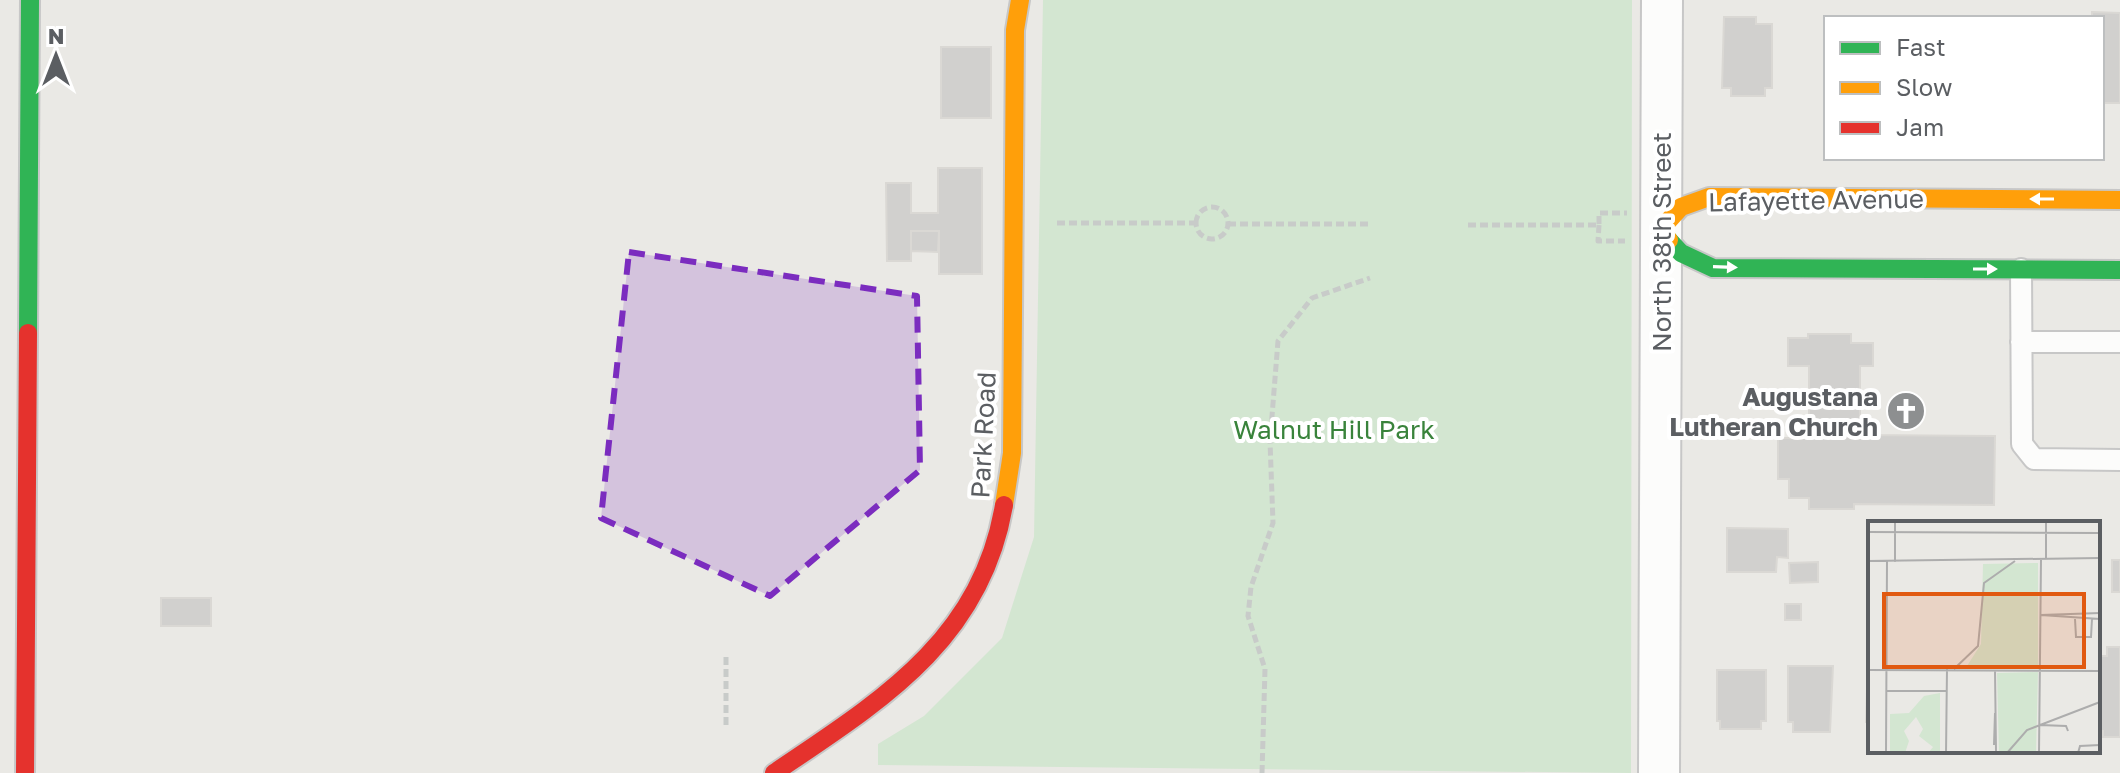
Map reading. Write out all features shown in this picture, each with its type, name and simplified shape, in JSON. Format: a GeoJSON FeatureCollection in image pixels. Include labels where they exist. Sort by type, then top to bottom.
{"type":"FeatureCollection","features":[{"type":"Feature","properties":{"kind":"street"},"geometry":{"type":"LineString","coordinates":[[25,773],[27,533],[14,250],[30,0]]}},
{"type":"Feature","properties":{"kind":"street","name":"Park Road"},"geometry":{"type":"LineString","coordinates":[[774,773],[924,666],[962,618],[994,555],[1006,507],[1012,453],[1015,30],[1020,0]]}},
{"type":"Feature","properties":{"kind":"street","name":"North 38th Street"},"geometry":{"type":"LineString","coordinates":[[1659,773],[1644,228],[1662,0]]}},
{"type":"Feature","properties":{"kind":"street","name":"Lafayette Avenue"},"geometry":{"type":"LineString","coordinates":[[1644,228],[1681,207],[1709,197],[2120,200]]}},
{"type":"Feature","properties":{"kind":"street"},"geometry":{"type":"LineString","coordinates":[[1644,228],[1681,253],[1713,268],[2120,270]]}},
{"type":"Feature","properties":{"kind":"lane"},"geometry":{"type":"LineString","coordinates":[[2021,269],[2022,444],[2034,459],[2120,460]]}},
{"type":"Feature","properties":{"kind":"lane"},"geometry":{"type":"LineString","coordinates":[[2021,342],[2120,342]]}},
{"type":"Feature","properties":{"kind":"lane"},"geometry":{"type":"LineString","coordinates":[[0,533],[27,533]]}},
{"type":"Feature","properties":{"kind":"path"},"geometry":{"type":"LineString","coordinates":[[1213,206],[1223,210],[1228,224],[1224,233],[1214,239],[1199,233],[1196,223],[1203,209],[1213,206]]}},
{"type":"Feature","properties":{"kind":"path"},"geometry":{"type":"LineString","coordinates":[[1599,213],[1644,228],[1598,241],[1599,213]]}},
{"type":"Feature","properties":{"kind":"path"},"geometry":{"type":"LineString","coordinates":[[1057,223],[1196,223]]}},
{"type":"Feature","properties":{"kind":"path"},"geometry":{"type":"LineString","coordinates":[[1228,224],[1370,224]]}},
{"type":"Feature","properties":{"kind":"path"},"geometry":{"type":"LineString","coordinates":[[1468,225],[1599,225]]}},
{"type":"Feature","properties":{"kind":"path"},"geometry":{"type":"LineString","coordinates":[[1262,773],[1265,669],[1248,616],[1251,587],[1273,523],[1270,441],[1278,341],[1312,298],[1370,278]]}},
{"type":"Feature","properties":{"kind":"path"},"geometry":{"type":"LineString","coordinates":[[726,656],[726,725]]}},
{"type":"Feature","properties":{"kind":"highlighted area"},"geometry":{"type":"Polygon","coordinates":[[[629,252],[917,296],[920,470],[770,596],[601,518],[629,252]]]}},
{"type":"Feature","properties":{"kind":"green space","name":"Walnut Hill Park"},"geometry":{"type":"Polygon","coordinates":[[[1043,0],[1632,0],[1631,773],[878,765],[878,744],[924,716],[1002,638],[1034,537],[1043,0]]]}},
{"type":"Feature","properties":{"kind":"building"},"geometry":{"type":"Polygon","coordinates":[[[2092,12],[2120,13],[2120,103],[2104,103],[2104,16],[2092,16],[2092,12]]]}},
{"type":"Feature","properties":{"kind":"building"},"geometry":{"type":"Polygon","coordinates":[[[1724,17],[1756,17],[1756,24],[1772,24],[1772,88],[1765,88],[1765,96],[1731,96],[1731,88],[1722,88],[1724,17]]]}},
{"type":"Feature","properties":{"kind":"building"},"geometry":{"type":"Polygon","coordinates":[[[941,47],[991,47],[991,118],[941,118],[941,47]]]}},
{"type":"Feature","properties":{"kind":"building"},"geometry":{"type":"Polygon","coordinates":[[[938,168],[982,168],[982,274],[939,274],[939,231],[911,231],[911,261],[887,261],[886,183],[911,183],[911,213],[938,213],[938,168]]]}},
{"type":"Feature","properties":{"kind":"building"},"geometry":{"type":"Polygon","coordinates":[[[911,231],[939,231],[938,252],[911,251],[911,231]]]}},
{"type":"Feature","properties":{"kind":"building"},"geometry":{"type":"Polygon","coordinates":[[[1808,334],[1851,334],[1851,343],[1873,343],[1873,366],[1860,366],[1860,435],[1995,436],[1994,505],[1854,504],[1854,509],[1809,509],[1809,498],[1789,498],[1789,479],[1778,479],[1778,438],[1809,438],[1809,366],[1788,366],[1788,338],[1808,338],[1808,334]]]}},
{"type":"Feature","properties":{"kind":"building"},"geometry":{"type":"Polygon","coordinates":[[[1727,528],[1788,529],[1788,558],[1777,557],[1776,572],[1727,572],[1727,528]]]}},
{"type":"Feature","properties":{"kind":"building"},"geometry":{"type":"Polygon","coordinates":[[[2112,560],[2120,560],[2120,592],[2112,592],[2112,560]]]}},
{"type":"Feature","properties":{"kind":"building"},"geometry":{"type":"Polygon","coordinates":[[[1818,562],[1818,582],[1790,583],[1789,563],[1818,562]]]}},
{"type":"Feature","properties":{"kind":"building"},"geometry":{"type":"Polygon","coordinates":[[[161,598],[211,598],[211,626],[161,626],[161,598]]]}},
{"type":"Feature","properties":{"kind":"building"},"geometry":{"type":"Polygon","coordinates":[[[1785,604],[1801,604],[1801,620],[1785,620],[1785,604]]]}},
{"type":"Feature","properties":{"kind":"building"},"geometry":{"type":"Polygon","coordinates":[[[2107,647],[2120,647],[2120,737],[2103,737],[2103,731],[2100,731],[2100,656],[2107,656],[2107,647]]]}},
{"type":"Feature","properties":{"kind":"building"},"geometry":{"type":"Polygon","coordinates":[[[1868,657],[1868,722],[1866,722],[1868,657]]]}},
{"type":"Feature","properties":{"kind":"building"},"geometry":{"type":"Polygon","coordinates":[[[1788,666],[1833,666],[1830,732],[1793,732],[1793,722],[1788,722],[1788,666]]]}},
{"type":"Feature","properties":{"kind":"building"},"geometry":{"type":"Polygon","coordinates":[[[1717,670],[1766,670],[1766,721],[1761,721],[1761,729],[1720,729],[1720,721],[1717,721],[1717,670]]]}},
{"type":"Feature","properties":{"kind":"traffic: fast"},"geometry":{"type":"LineString","coordinates":[[28,333],[30,0]]}},
{"type":"Feature","properties":{"kind":"traffic: fast"},"geometry":{"type":"LineString","coordinates":[[1669,240],[1681,253],[1713,268],[2120,270]]}},
{"type":"Feature","properties":{"kind":"traffic: slow"},"geometry":{"type":"LineString","coordinates":[[1004,505],[1012,453],[1015,30],[1020,0]]}},
{"type":"Feature","properties":{"kind":"traffic: slow"},"geometry":{"type":"LineString","coordinates":[[1669,240],[1660,230],[1681,207],[1709,197],[2120,200]]}},
{"type":"Feature","properties":{"kind":"traffic: jam"},"geometry":{"type":"LineString","coordinates":[[25,773],[28,333]]}},
{"type":"Feature","properties":{"kind":"traffic: jam"},"geometry":{"type":"LineString","coordinates":[[774,773],[887,693],[949,631],[973,594],[992,553],[1004,505]]}},
{"type":"Feature","properties":{"kind":"place","name":"Augustana Lutheran Church"},"geometry":{"type":"Point","coordinates":[1906,411]}}]}
